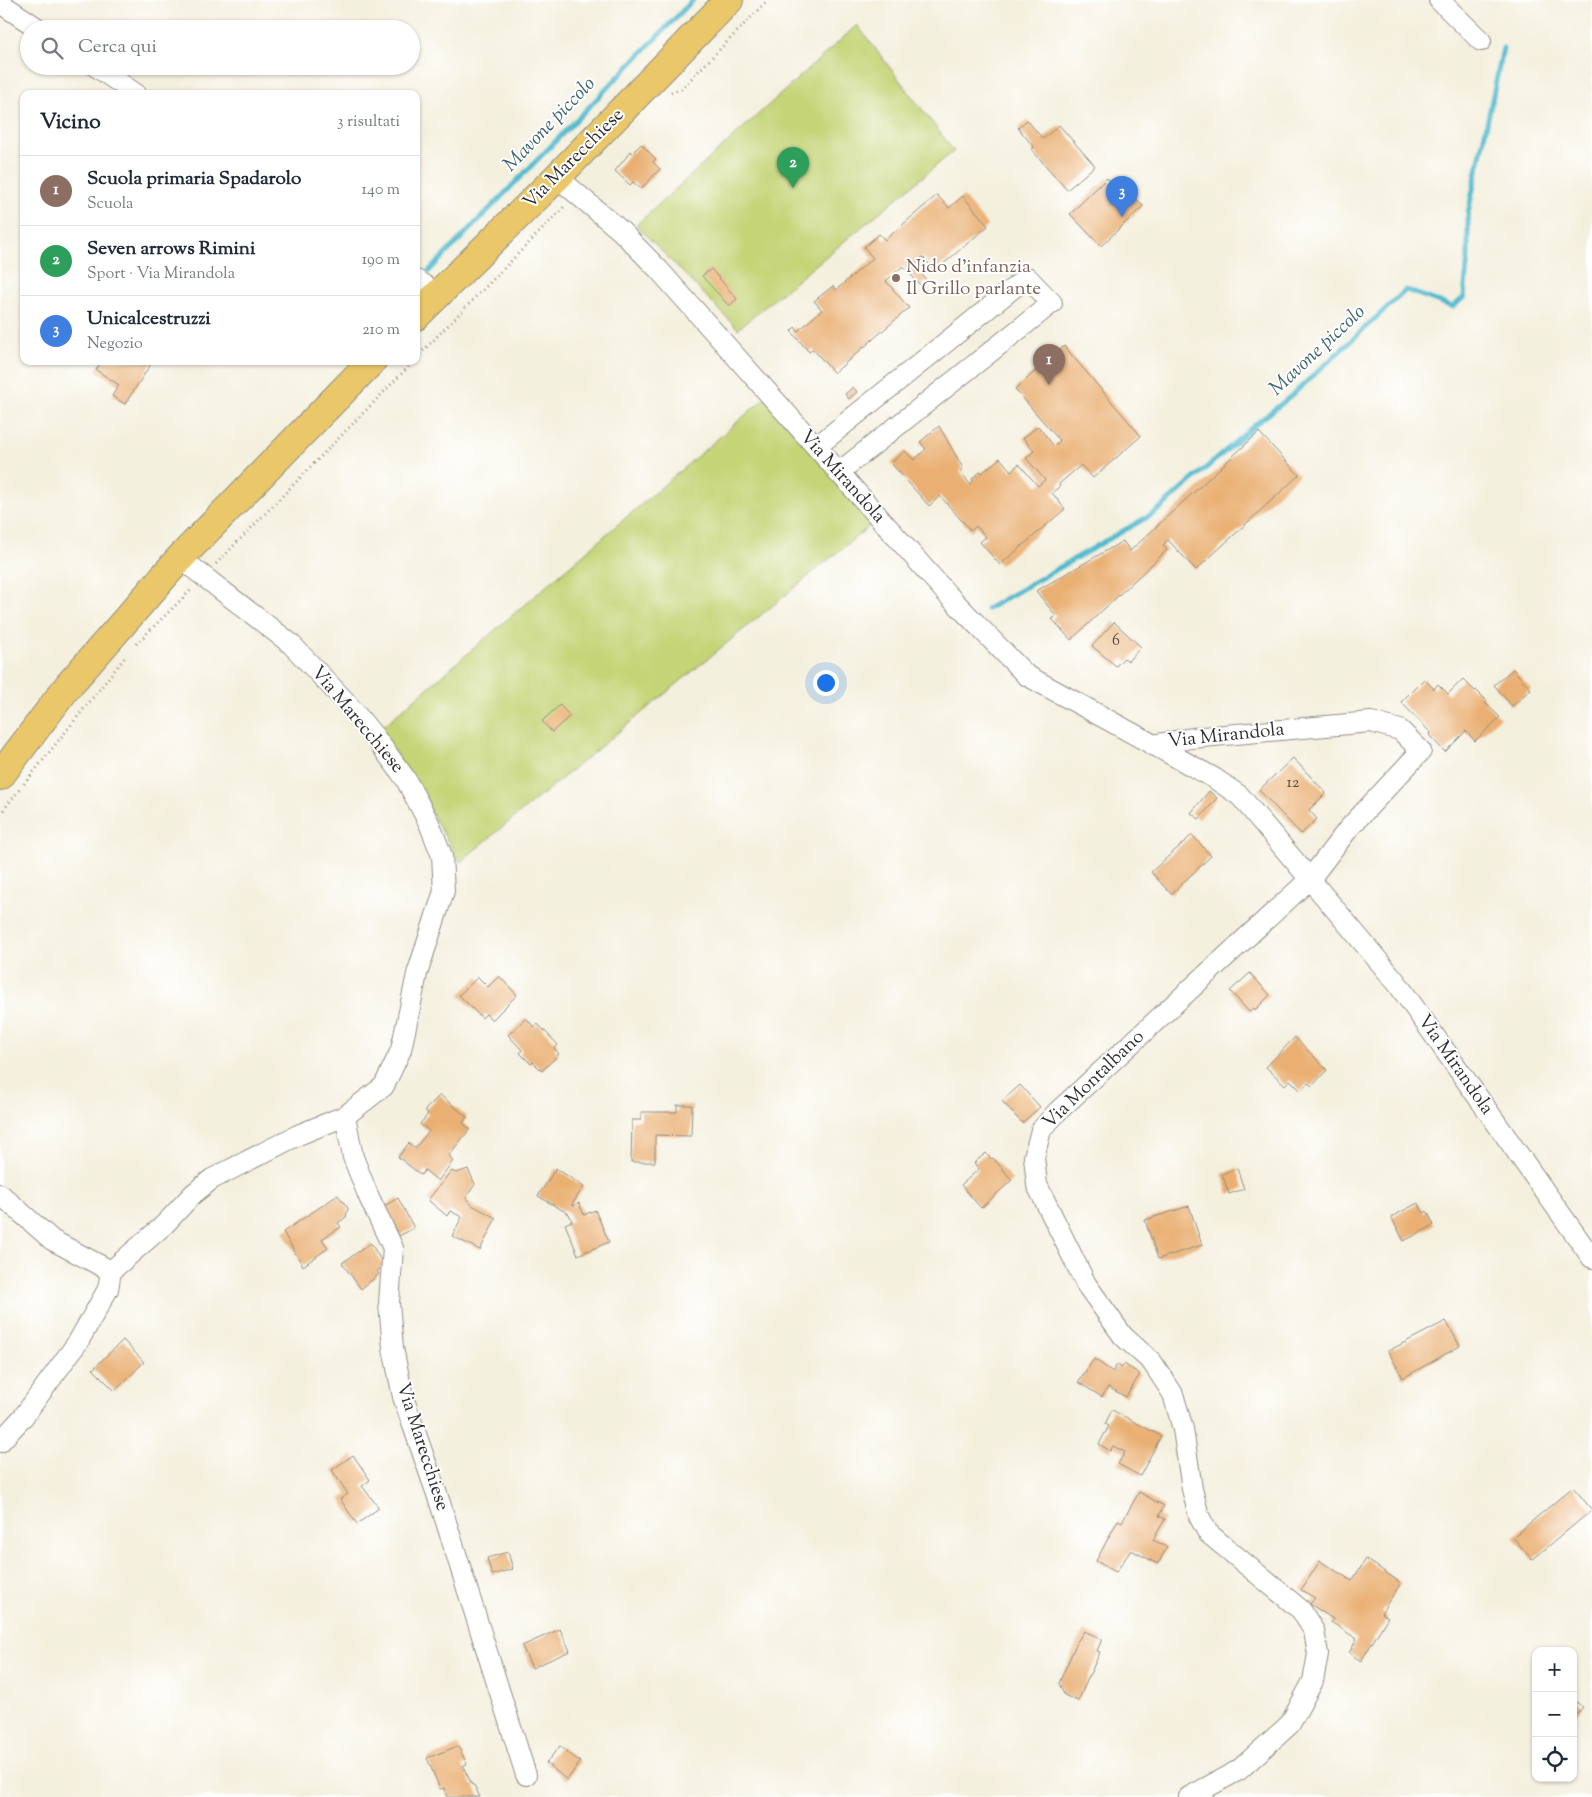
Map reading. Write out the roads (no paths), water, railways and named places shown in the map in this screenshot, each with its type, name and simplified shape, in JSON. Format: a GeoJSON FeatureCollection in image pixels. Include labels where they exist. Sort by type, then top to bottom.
{"type":"FeatureCollection","features":[{"type":"Feature","properties":{"kind":"main road","name":"Via Marecchiese"},"geometry":{"type":"LineString","coordinates":[[420,305],[427,287],[557,177],[729,0]]}},
{"type":"Feature","properties":{"kind":"main road"},"geometry":{"type":"LineString","coordinates":[[0,776],[68,686],[180,558],[368,365]]}},
{"type":"Feature","properties":{"kind":"street"},"geometry":{"type":"LineString","coordinates":[[1438,0],[1481,42]]}},
{"type":"Feature","properties":{"kind":"street"},"geometry":{"type":"LineString","coordinates":[[0,3],[25,20]]}},
{"type":"Feature","properties":{"kind":"street"},"geometry":{"type":"LineString","coordinates":[[108,75],[130,90]]}},
{"type":"Feature","properties":{"kind":"street","name":"Via Mirandola"},"geometry":{"type":"LineString","coordinates":[[557,177],[621,231],[659,270],[948,595],[1026,675],[1214,778],[1240,796],[1397,982],[1592,1258]]}},
{"type":"Feature","properties":{"kind":"street"},"geometry":{"type":"LineString","coordinates":[[816,447],[1027,276],[1052,303],[838,472]]}},
{"type":"Feature","properties":{"kind":"street","name":"Via Marecchiese"},"geometry":{"type":"LineString","coordinates":[[111,1271],[165,1224],[193,1194],[212,1179],[298,1135],[345,1116],[384,1086],[401,1050],[417,974],[444,891],[442,856],[429,823],[405,778],[374,736],[345,701],[291,644],[180,558]]}},
{"type":"Feature","properties":{"kind":"street","name":"Via Mirandola"},"geometry":{"type":"LineString","coordinates":[[1152,745],[1192,738],[1370,722],[1400,730],[1421,751],[1349,828],[1310,879]]}},
{"type":"Feature","properties":{"kind":"street","name":"Via Montalbano"},"geometry":{"type":"LineString","coordinates":[[1189,1797],[1239,1770],[1290,1724],[1313,1681],[1318,1654],[1314,1631],[1300,1610],[1208,1533],[1199,1516],[1192,1489],[1183,1429],[1173,1394],[1152,1362],[1122,1336],[1086,1284],[1037,1185],[1034,1157],[1041,1130],[1057,1112],[1310,879]]}},
{"type":"Feature","properties":{"kind":"street","name":"Via Marecchiese"},"geometry":{"type":"LineString","coordinates":[[345,1116],[353,1157],[393,1248],[389,1303],[393,1348],[403,1398],[440,1503],[526,1775]]}},
{"type":"Feature","properties":{"kind":"street"},"geometry":{"type":"LineString","coordinates":[[0,1194],[52,1240],[111,1271],[108,1288],[78,1342],[23,1417],[0,1442]]}},
{"type":"Feature","properties":{"kind":"waterway","name":"Mavone piccolo"},"geometry":{"type":"LineString","coordinates":[[429,271],[693,0]]}},
{"type":"Feature","properties":{"kind":"waterway","name":"Mavone piccolo"},"geometry":{"type":"LineString","coordinates":[[987,609],[1156,512],[1257,423],[1290,397],[1406,290],[1453,307],[1464,297],[1468,255],[1468,213],[1503,48]]}},
{"type":"Feature","properties":{"kind":"place","name":"Seven arrows Rimini"},"geometry":{"type":"Point","coordinates":[793,188]}},
{"type":"Feature","properties":{"kind":"place","name":"Unicalcestruzzi"},"geometry":{"type":"Point","coordinates":[1122,217]}},
{"type":"Feature","properties":{"kind":"place","name":"Nido d'infanzia Il Grillo parlante"},"geometry":{"type":"Point","coordinates":[896,278]}},
{"type":"Feature","properties":{"kind":"place","name":"Scuola primaria Spadarolo"},"geometry":{"type":"Point","coordinates":[1049,385]}}]}
